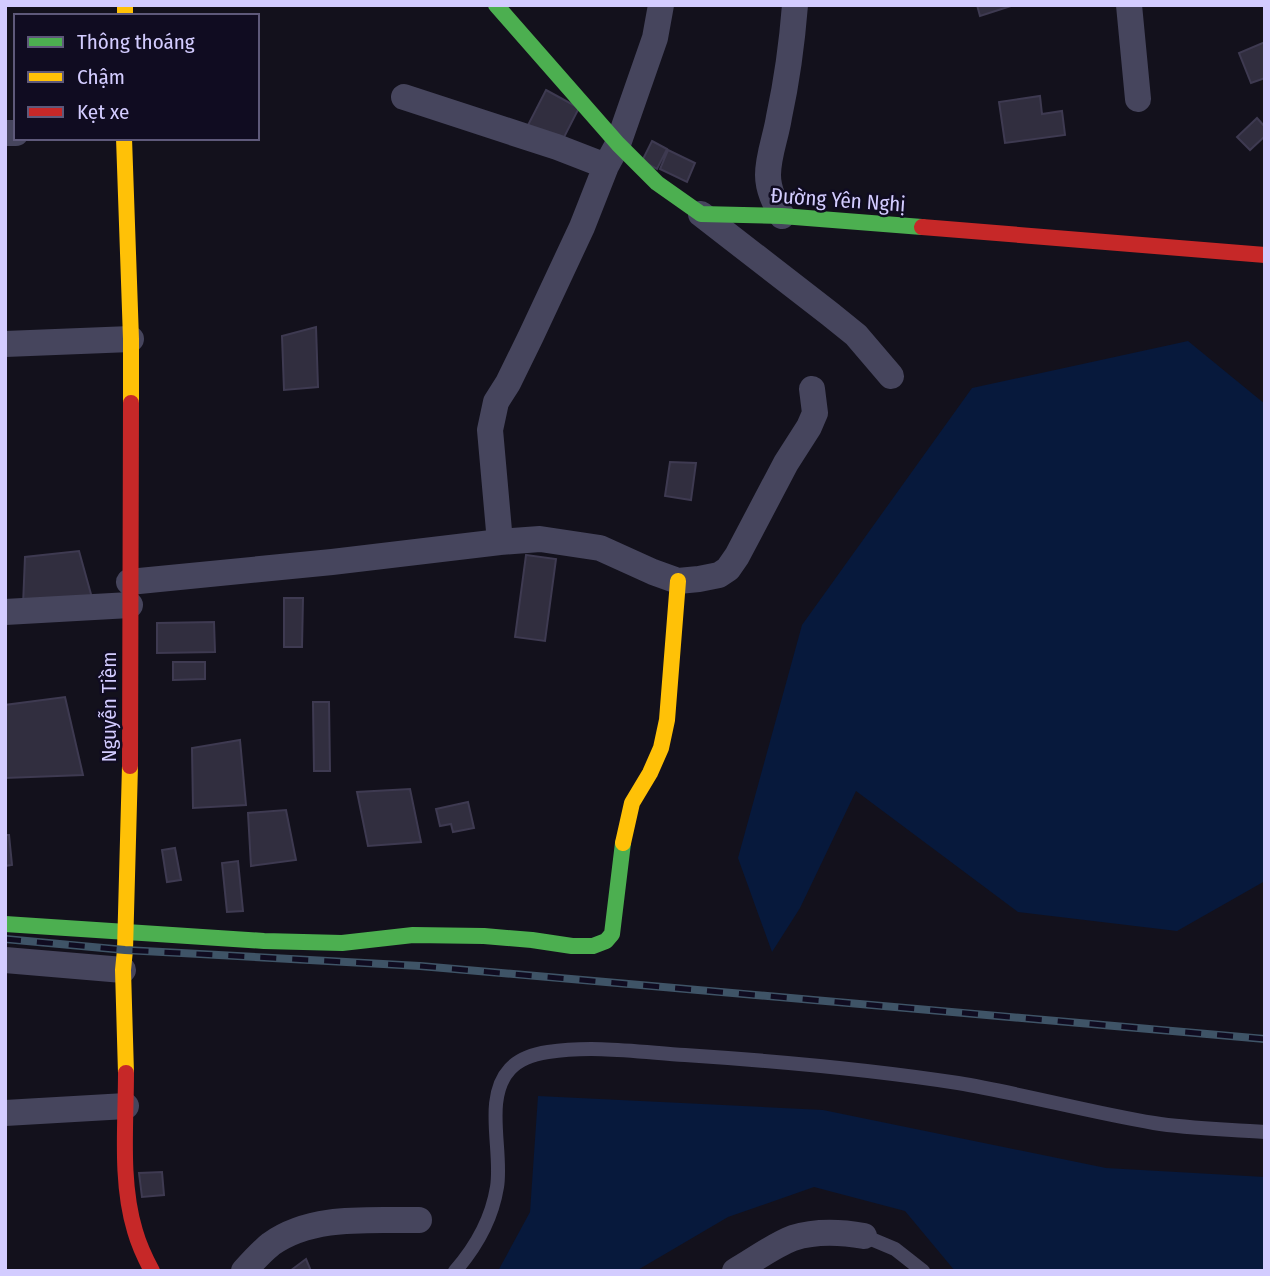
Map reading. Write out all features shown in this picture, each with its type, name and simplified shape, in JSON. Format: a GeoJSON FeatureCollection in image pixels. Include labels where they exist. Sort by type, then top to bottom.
{"type":"FeatureCollection","features":[{"type":"Feature","properties":{"kind":"street"},"geometry":{"type":"LineString","coordinates":[[496,5],[612,155],[701,214],[856,335],[891,376]]}},
{"type":"Feature","properties":{"kind":"street"},"geometry":{"type":"LineString","coordinates":[[500,542],[490,430],[496,402],[508,383],[582,227],[612,155],[655,38],[661,5]]}},
{"type":"Feature","properties":{"kind":"street"},"geometry":{"type":"LineString","coordinates":[[782,216],[771,193],[769,160],[790,61],[795,5]]}},
{"type":"Feature","properties":{"kind":"street"},"geometry":{"type":"LineString","coordinates":[[1129,5],[1138,99]]}},
{"type":"Feature","properties":{"kind":"street"},"geometry":{"type":"LineString","coordinates":[[404,97],[557,147],[612,155]]}},
{"type":"Feature","properties":{"kind":"street","name":"Nguyễn Tiềm"},"geometry":{"type":"LineString","coordinates":[[124,140],[131,339],[130,761],[123,970],[126,1184],[128,1208],[137,1239],[152,1271]]}},
{"type":"Feature","properties":{"kind":"street","name":"Đường Yên Nghị"},"geometry":{"type":"LineString","coordinates":[[701,214],[782,216],[1265,255]]}},
{"type":"Feature","properties":{"kind":"street"},"geometry":{"type":"LineString","coordinates":[[5,344],[131,339]]}},
{"type":"Feature","properties":{"kind":"street"},"geometry":{"type":"LineString","coordinates":[[5,612],[345,560],[540,539],[600,548],[678,581],[719,575],[728,569],[737,556],[812,420],[815,413],[812,388]]}},
{"type":"Feature","properties":{"kind":"street"},"geometry":{"type":"LineString","coordinates":[[5,924],[264,941],[342,943],[413,935],[484,936],[572,946],[593,946],[606,941],[612,934],[624,834],[632,803],[661,748],[667,720],[678,581]]}},
{"type":"Feature","properties":{"kind":"street"},"geometry":{"type":"LineString","coordinates":[[5,960],[123,970]]}},
{"type":"Feature","properties":{"kind":"street"},"geometry":{"type":"LineString","coordinates":[[5,1113],[126,1105]]}},
{"type":"Feature","properties":{"kind":"street"},"geometry":{"type":"LineString","coordinates":[[244,1271],[270,1245],[313,1225],[419,1220]]}},
{"type":"Feature","properties":{"kind":"street"},"geometry":{"type":"LineString","coordinates":[[735,1271],[791,1239],[809,1234],[846,1233],[864,1236]]}},
{"type":"Feature","properties":{"kind":"lane"},"geometry":{"type":"LineString","coordinates":[[455,1271],[476,1242],[494,1202],[498,1170],[495,1111],[503,1079],[511,1067],[529,1056],[551,1052],[596,1049],[786,1061],[959,1084],[1157,1124],[1265,1132]]}},
{"type":"Feature","properties":{"kind":"lane"},"geometry":{"type":"LineString","coordinates":[[864,1236],[895,1249],[923,1271]]}},
{"type":"Feature","properties":{"kind":"water"},"geometry":{"type":"Polygon","coordinates":[[[1188,341],[1265,404],[1265,881],[1177,931],[1018,912],[856,791],[800,908],[772,952],[738,858],[802,625],[972,388],[1188,341]]]}},
{"type":"Feature","properties":{"kind":"water"},"geometry":{"type":"Polygon","coordinates":[[[538,1096],[823,1110],[1106,1168],[1265,1177],[1265,1271],[955,1271],[905,1211],[814,1187],[728,1217],[636,1271],[498,1271],[530,1212],[538,1096]]]}},
{"type":"Feature","properties":{"kind":"building"},"geometry":{"type":"Polygon","coordinates":[[[977,5],[1011,5],[1011,6],[980,16],[977,5]]]}},
{"type":"Feature","properties":{"kind":"building"},"geometry":{"type":"Polygon","coordinates":[[[1265,42],[1265,78],[1251,83],[1239,53],[1265,42]]]}},
{"type":"Feature","properties":{"kind":"building"},"geometry":{"type":"Polygon","coordinates":[[[546,90],[579,108],[559,147],[526,129],[546,90]]]}},
{"type":"Feature","properties":{"kind":"building"},"geometry":{"type":"Polygon","coordinates":[[[1040,96],[1042,114],[1062,111],[1065,135],[1005,143],[999,102],[1040,96]]]}},
{"type":"Feature","properties":{"kind":"building"},"geometry":{"type":"Polygon","coordinates":[[[1257,118],[1265,127],[1265,136],[1250,150],[1237,137],[1257,118]]]}},
{"type":"Feature","properties":{"kind":"building"},"geometry":{"type":"Polygon","coordinates":[[[652,141],[667,149],[657,169],[642,161],[652,141]]]}},
{"type":"Feature","properties":{"kind":"building"},"geometry":{"type":"Polygon","coordinates":[[[668,150],[695,163],[687,182],[660,169],[668,150]]]}},
{"type":"Feature","properties":{"kind":"building"},"geometry":{"type":"Polygon","coordinates":[[[316,327],[318,387],[284,390],[282,336],[316,327]]]}},
{"type":"Feature","properties":{"kind":"building"},"geometry":{"type":"Polygon","coordinates":[[[670,462],[696,463],[691,500],[665,496],[670,462]]]}},
{"type":"Feature","properties":{"kind":"building"},"geometry":{"type":"Polygon","coordinates":[[[79,551],[94,605],[23,605],[25,557],[79,551]]]}},
{"type":"Feature","properties":{"kind":"building"},"geometry":{"type":"Polygon","coordinates":[[[526,555],[556,559],[545,641],[515,637],[526,555]]]}},
{"type":"Feature","properties":{"kind":"building"},"geometry":{"type":"Polygon","coordinates":[[[284,598],[303,598],[302,647],[284,647],[284,598]]]}},
{"type":"Feature","properties":{"kind":"building"},"geometry":{"type":"Polygon","coordinates":[[[214,622],[215,652],[157,653],[157,623],[214,622]]]}},
{"type":"Feature","properties":{"kind":"building"},"geometry":{"type":"Polygon","coordinates":[[[173,662],[205,662],[205,679],[173,680],[173,662]]]}},
{"type":"Feature","properties":{"kind":"building"},"geometry":{"type":"Polygon","coordinates":[[[65,697],[83,775],[5,778],[5,705],[65,697]]]}},
{"type":"Feature","properties":{"kind":"building"},"geometry":{"type":"Polygon","coordinates":[[[313,702],[329,702],[330,771],[314,771],[313,702]]]}},
{"type":"Feature","properties":{"kind":"building"},"geometry":{"type":"Polygon","coordinates":[[[240,740],[246,805],[193,808],[192,748],[240,740]]]}},
{"type":"Feature","properties":{"kind":"building"},"geometry":{"type":"Polygon","coordinates":[[[410,789],[421,842],[368,846],[357,792],[410,789]]]}},
{"type":"Feature","properties":{"kind":"building"},"geometry":{"type":"Polygon","coordinates":[[[468,802],[474,828],[453,832],[451,824],[440,826],[436,809],[468,802]]]}},
{"type":"Feature","properties":{"kind":"building"},"geometry":{"type":"Polygon","coordinates":[[[286,810],[296,860],[251,866],[248,813],[286,810]]]}},
{"type":"Feature","properties":{"kind":"building"},"geometry":{"type":"Polygon","coordinates":[[[5,835],[9,835],[12,865],[5,866],[5,835]]]}},
{"type":"Feature","properties":{"kind":"building"},"geometry":{"type":"Polygon","coordinates":[[[175,848],[181,880],[167,882],[162,850],[175,848]]]}},
{"type":"Feature","properties":{"kind":"building"},"geometry":{"type":"Polygon","coordinates":[[[238,861],[243,911],[227,912],[222,863],[238,861]]]}},
{"type":"Feature","properties":{"kind":"building"},"geometry":{"type":"Polygon","coordinates":[[[162,1172],[164,1195],[142,1197],[139,1173],[162,1172]]]}},
{"type":"Feature","properties":{"kind":"building"},"geometry":{"type":"Polygon","coordinates":[[[306,1259],[311,1271],[290,1271],[306,1259]]]}},
{"type":"Feature","properties":{"kind":"railway"},"geometry":{"type":"LineString","coordinates":[[5,939],[125,950],[420,966],[1265,1039]]}},
{"type":"Feature","properties":{"kind":"traffic: fast"},"geometry":{"type":"LineString","coordinates":[[496,5],[618,144],[657,183],[701,214],[782,216],[922,227]]}},
{"type":"Feature","properties":{"kind":"traffic: fast"},"geometry":{"type":"LineString","coordinates":[[5,924],[264,941],[342,943],[413,935],[484,936],[593,946],[606,941],[612,934],[623,843]]}},
{"type":"Feature","properties":{"kind":"traffic: slow"},"geometry":{"type":"LineString","coordinates":[[125,5],[125,14]]}},
{"type":"Feature","properties":{"kind":"traffic: slow"},"geometry":{"type":"LineString","coordinates":[[124,140],[131,403]]}},
{"type":"Feature","properties":{"kind":"traffic: slow"},"geometry":{"type":"LineString","coordinates":[[623,843],[632,803],[661,748],[667,720],[678,581]]}},
{"type":"Feature","properties":{"kind":"traffic: slow"},"geometry":{"type":"LineString","coordinates":[[126,1073],[123,970],[130,766]]}},
{"type":"Feature","properties":{"kind":"traffic: jam"},"geometry":{"type":"LineString","coordinates":[[922,227],[1265,255]]}},
{"type":"Feature","properties":{"kind":"traffic: jam"},"geometry":{"type":"LineString","coordinates":[[130,766],[131,403]]}},
{"type":"Feature","properties":{"kind":"traffic: jam"},"geometry":{"type":"LineString","coordinates":[[126,1073],[127,1193],[137,1236],[152,1271]]}}]}
